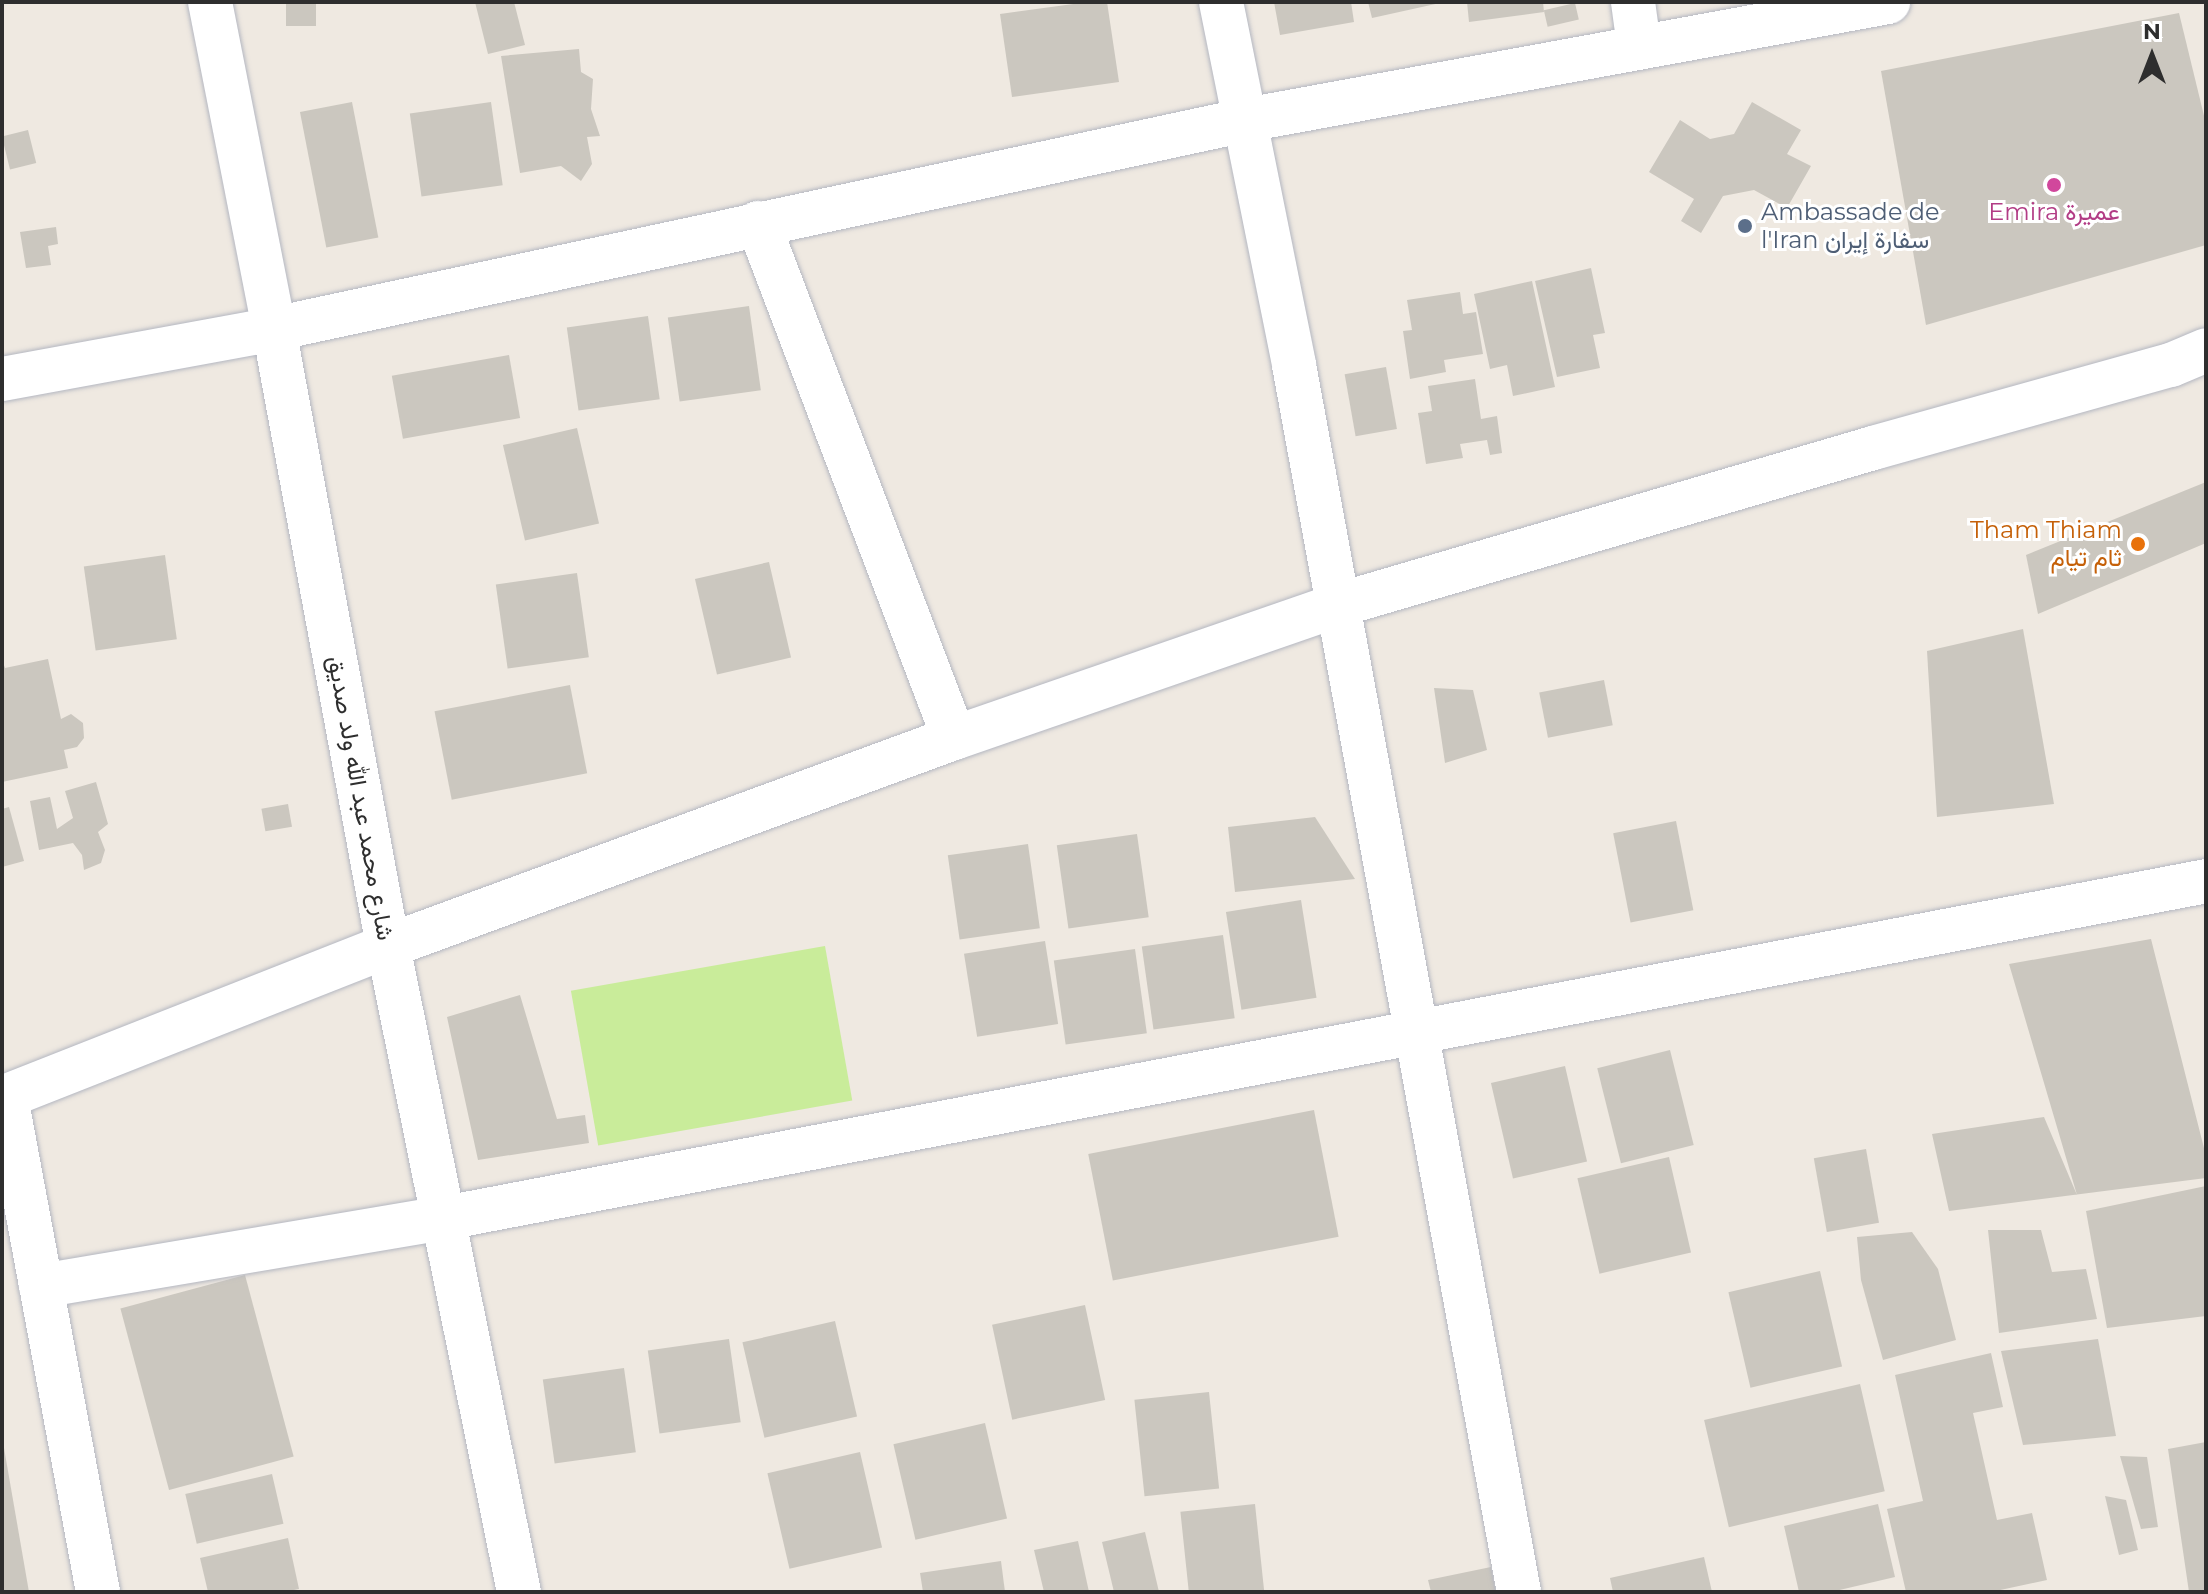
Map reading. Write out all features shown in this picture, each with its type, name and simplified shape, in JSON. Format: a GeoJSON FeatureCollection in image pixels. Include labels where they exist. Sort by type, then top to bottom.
{"type":"FeatureCollection","features":[{"type":"Feature","properties":{"kind":"street","name":"شارع محمد عبد الله ولد صديق"},"geometry":{"type":"LineString","coordinates":[[210,2],[388,946],[519,1592]]}},
{"type":"Feature","properties":{"kind":"street"},"geometry":{"type":"LineString","coordinates":[[1221,2],[1338,605],[1519,1592]]}},
{"type":"Feature","properties":{"kind":"street"},"geometry":{"type":"LineString","coordinates":[[1633,2],[1639,46]]}},
{"type":"Feature","properties":{"kind":"street"},"geometry":{"type":"LineString","coordinates":[[2,379],[274,329],[1246,120],[1888,2]]}},
{"type":"Feature","properties":{"kind":"street"},"geometry":{"type":"LineString","coordinates":[[758,223],[954,738]]}},
{"type":"Feature","properties":{"kind":"street"},"geometry":{"type":"LineString","coordinates":[[98,1592],[26,1265],[4,1097],[388,946],[954,738],[1338,605],[1813,465],[2194,360]]}},
{"type":"Feature","properties":{"kind":"street"},"geometry":{"type":"LineString","coordinates":[[26,1265],[445,1218],[2206,881]]}},
{"type":"Feature","properties":{"kind":"green space"},"geometry":{"type":"Polygon","coordinates":[[[825,946],[852,1101],[598,1145],[571,991],[825,946]]]}},
{"type":"Feature","properties":{"kind":"building"},"geometry":{"type":"Polygon","coordinates":[[[286,2],[316,2],[316,26],[286,26],[286,2]]]}},
{"type":"Feature","properties":{"kind":"building"},"geometry":{"type":"Polygon","coordinates":[[[475,2],[514,2],[525,45],[488,54],[475,2]]]}},
{"type":"Feature","properties":{"kind":"building"},"geometry":{"type":"Polygon","coordinates":[[[1107,2],[1119,82],[1012,97],[1000,14],[1107,2]]]}},
{"type":"Feature","properties":{"kind":"building"},"geometry":{"type":"Polygon","coordinates":[[[1274,2],[1351,2],[1354,22],[1280,35],[1274,2]]]}},
{"type":"Feature","properties":{"kind":"building"},"geometry":{"type":"Polygon","coordinates":[[[1368,2],[1440,2],[1440,3],[1372,18],[1368,2]]]}},
{"type":"Feature","properties":{"kind":"building"},"geometry":{"type":"Polygon","coordinates":[[[1467,2],[1543,2],[1544,12],[1469,22],[1467,2]]]}},
{"type":"Feature","properties":{"kind":"building"},"geometry":{"type":"Polygon","coordinates":[[[1575,3],[1579,20],[1548,27],[1544,10],[1575,3]]]}},
{"type":"Feature","properties":{"kind":"building","name":"Emira عميرة"},"geometry":{"type":"Polygon","coordinates":[[[2179,13],[2206,124],[2206,245],[1926,325],[1881,71],[2179,13]]]}},
{"type":"Feature","properties":{"kind":"building"},"geometry":{"type":"Polygon","coordinates":[[[579,49],[581,72],[593,79],[591,109],[600,136],[587,137],[592,164],[581,181],[561,166],[520,173],[501,56],[579,49]]]}},
{"type":"Feature","properties":{"kind":"building"},"geometry":{"type":"Polygon","coordinates":[[[352,102],[378,237],[326,248],[300,112],[352,102]]]}},
{"type":"Feature","properties":{"kind":"building"},"geometry":{"type":"Polygon","coordinates":[[[491,102],[503,185],[421,197],[410,113],[491,102]]]}},
{"type":"Feature","properties":{"kind":"building"},"geometry":{"type":"Polygon","coordinates":[[[1752,102],[1801,130],[1787,154],[1811,166],[1787,208],[1754,190],[1723,196],[1701,233],[1681,221],[1694,199],[1649,172],[1680,120],[1710,139],[1734,134],[1752,102]]]}},
{"type":"Feature","properties":{"kind":"building"},"geometry":{"type":"Polygon","coordinates":[[[28,130],[36,163],[10,170],[2,136],[28,130]]]}},
{"type":"Feature","properties":{"kind":"building"},"geometry":{"type":"Polygon","coordinates":[[[56,227],[58,244],[48,246],[51,265],[26,268],[20,232],[56,227]]]}},
{"type":"Feature","properties":{"kind":"building"},"geometry":{"type":"Polygon","coordinates":[[[1591,268],[1605,333],[1593,335],[1600,368],[1557,377],[1535,281],[1591,268]]]}},
{"type":"Feature","properties":{"kind":"building"},"geometry":{"type":"Polygon","coordinates":[[[1532,281],[1555,387],[1513,396],[1507,365],[1490,369],[1474,294],[1532,281]]]}},
{"type":"Feature","properties":{"kind":"building"},"geometry":{"type":"Polygon","coordinates":[[[1460,292],[1463,314],[1476,312],[1483,354],[1444,360],[1446,372],[1410,379],[1403,331],[1412,330],[1407,300],[1460,292]]]}},
{"type":"Feature","properties":{"kind":"building"},"geometry":{"type":"Polygon","coordinates":[[[749,306],[761,390],[680,402],[668,317],[749,306]]]}},
{"type":"Feature","properties":{"kind":"building"},"geometry":{"type":"Polygon","coordinates":[[[648,316],[660,399],[578,411],[567,327],[648,316]]]}},
{"type":"Feature","properties":{"kind":"building"},"geometry":{"type":"Polygon","coordinates":[[[509,355],[520,418],[403,439],[392,376],[509,355]]]}},
{"type":"Feature","properties":{"kind":"building"},"geometry":{"type":"Polygon","coordinates":[[[1386,367],[1397,429],[1356,436],[1345,374],[1386,367]]]}},
{"type":"Feature","properties":{"kind":"building"},"geometry":{"type":"Polygon","coordinates":[[[1475,379],[1481,419],[1497,416],[1502,453],[1490,455],[1487,440],[1460,444],[1463,458],[1426,464],[1418,413],[1432,411],[1428,386],[1475,379]]]}},
{"type":"Feature","properties":{"kind":"building"},"geometry":{"type":"Polygon","coordinates":[[[577,428],[599,523],[525,541],[503,445],[577,428]]]}},
{"type":"Feature","properties":{"kind":"building"},"geometry":{"type":"Polygon","coordinates":[[[2206,482],[2206,543],[2038,614],[2026,555],[2206,482]]]}},
{"type":"Feature","properties":{"kind":"building"},"geometry":{"type":"Polygon","coordinates":[[[165,555],[177,639],[96,651],[84,566],[165,555]]]}},
{"type":"Feature","properties":{"kind":"building"},"geometry":{"type":"Polygon","coordinates":[[[769,562],[791,657],[717,675],[695,579],[769,562]]]}},
{"type":"Feature","properties":{"kind":"building"},"geometry":{"type":"Polygon","coordinates":[[[577,573],[589,657],[508,669],[496,584],[577,573]]]}},
{"type":"Feature","properties":{"kind":"building"},"geometry":{"type":"Polygon","coordinates":[[[2023,629],[2054,804],[1937,817],[1927,651],[2023,629]]]}},
{"type":"Feature","properties":{"kind":"building"},"geometry":{"type":"Polygon","coordinates":[[[48,659],[61,719],[71,714],[83,723],[84,738],[77,747],[64,750],[68,768],[2,782],[2,660],[5,668],[48,659]]]}},
{"type":"Feature","properties":{"kind":"building"},"geometry":{"type":"Polygon","coordinates":[[[1604,680],[1613,725],[1548,738],[1539,693],[1604,680]]]}},
{"type":"Feature","properties":{"kind":"building"},"geometry":{"type":"Polygon","coordinates":[[[570,685],[587,773],[452,800],[435,711],[570,685]]]}},
{"type":"Feature","properties":{"kind":"building"},"geometry":{"type":"Polygon","coordinates":[[[1434,688],[1473,690],[1487,750],[1445,763],[1434,688]]]}},
{"type":"Feature","properties":{"kind":"building"},"geometry":{"type":"Polygon","coordinates":[[[96,782],[108,824],[98,832],[105,850],[101,863],[84,870],[82,855],[73,843],[39,850],[30,801],[50,797],[57,829],[73,818],[65,791],[96,782]]]}},
{"type":"Feature","properties":{"kind":"building"},"geometry":{"type":"Polygon","coordinates":[[[288,804],[292,827],[265,831],[261,809],[288,804]]]}},
{"type":"Feature","properties":{"kind":"building"},"geometry":{"type":"Polygon","coordinates":[[[9,807],[24,861],[2,867],[2,809],[9,807]]]}},
{"type":"Feature","properties":{"kind":"building"},"geometry":{"type":"Polygon","coordinates":[[[1315,817],[1355,879],[1235,892],[1228,827],[1315,817]]]}},
{"type":"Feature","properties":{"kind":"building"},"geometry":{"type":"Polygon","coordinates":[[[1676,821],[1693,910],[1631,923],[1613,833],[1676,821]]]}},
{"type":"Feature","properties":{"kind":"building"},"geometry":{"type":"Polygon","coordinates":[[[1137,834],[1149,917],[1068,928],[1057,845],[1137,834]]]}},
{"type":"Feature","properties":{"kind":"building"},"geometry":{"type":"Polygon","coordinates":[[[1028,844],[1040,928],[960,939],[948,855],[1028,844]]]}},
{"type":"Feature","properties":{"kind":"building"},"geometry":{"type":"Polygon","coordinates":[[[1301,900],[1316,998],[1241,1010],[1226,912],[1301,900]]]}},
{"type":"Feature","properties":{"kind":"building"},"geometry":{"type":"Polygon","coordinates":[[[1223,935],[1235,1018],[1153,1030],[1142,946],[1223,935]]]}},
{"type":"Feature","properties":{"kind":"building"},"geometry":{"type":"Polygon","coordinates":[[[2151,939],[2206,1156],[2206,1178],[2077,1195],[2009,964],[2151,939]]]}},
{"type":"Feature","properties":{"kind":"building"},"geometry":{"type":"Polygon","coordinates":[[[1045,941],[1058,1024],[977,1037],[964,954],[1045,941]]]}},
{"type":"Feature","properties":{"kind":"building"},"geometry":{"type":"Polygon","coordinates":[[[1135,949],[1147,1033],[1066,1045],[1054,960],[1135,949]]]}},
{"type":"Feature","properties":{"kind":"building"},"geometry":{"type":"Polygon","coordinates":[[[520,995],[557,1119],[585,1115],[589,1143],[478,1160],[447,1017],[520,995]]]}},
{"type":"Feature","properties":{"kind":"building"},"geometry":{"type":"Polygon","coordinates":[[[1670,1050],[1694,1145],[1621,1163],[1597,1068],[1670,1050]]]}},
{"type":"Feature","properties":{"kind":"building"},"geometry":{"type":"Polygon","coordinates":[[[1565,1066],[1587,1161],[1513,1179],[1491,1083],[1565,1066]]]}},
{"type":"Feature","properties":{"kind":"building"},"geometry":{"type":"Polygon","coordinates":[[[1314,1110],[1339,1237],[1113,1281],[1088,1154],[1314,1110]]]}},
{"type":"Feature","properties":{"kind":"building"},"geometry":{"type":"Polygon","coordinates":[[[2044,1117],[2077,1195],[1949,1211],[1932,1134],[2044,1117]]]}},
{"type":"Feature","properties":{"kind":"building"},"geometry":{"type":"Polygon","coordinates":[[[1866,1149],[1879,1223],[1827,1232],[1814,1158],[1866,1149]]]}},
{"type":"Feature","properties":{"kind":"building"},"geometry":{"type":"Polygon","coordinates":[[[1669,1157],[1691,1252],[1599,1274],[1577,1178],[1669,1157]]]}},
{"type":"Feature","properties":{"kind":"building"},"geometry":{"type":"Polygon","coordinates":[[[2206,1186],[2206,1316],[2107,1328],[2086,1211],[2206,1186]]]}},
{"type":"Feature","properties":{"kind":"building"},"geometry":{"type":"Polygon","coordinates":[[[1988,1230],[2041,1230],[2052,1272],[2086,1269],[2097,1319],[1999,1333],[1988,1230]]]}},
{"type":"Feature","properties":{"kind":"building"},"geometry":{"type":"Polygon","coordinates":[[[1912,1232],[1938,1269],[1956,1340],[1883,1360],[1861,1280],[1857,1237],[1912,1232]]]}},
{"type":"Feature","properties":{"kind":"building"},"geometry":{"type":"Polygon","coordinates":[[[1820,1271],[1842,1366],[1750,1388],[1728,1292],[1820,1271]]]}},
{"type":"Feature","properties":{"kind":"building"},"geometry":{"type":"Polygon","coordinates":[[[245,1275],[294,1457],[169,1490],[120,1308],[245,1275]]]}},
{"type":"Feature","properties":{"kind":"building"},"geometry":{"type":"Polygon","coordinates":[[[1085,1305],[1105,1400],[1012,1420],[992,1325],[1085,1305]]]}},
{"type":"Feature","properties":{"kind":"building"},"geometry":{"type":"Polygon","coordinates":[[[835,1321],[857,1416],[764,1438],[742,1342],[835,1321]]]}},
{"type":"Feature","properties":{"kind":"building"},"geometry":{"type":"Polygon","coordinates":[[[729,1339],[741,1422],[659,1434],[648,1350],[729,1339]]]}},
{"type":"Feature","properties":{"kind":"building"},"geometry":{"type":"Polygon","coordinates":[[[2098,1339],[2116,1436],[2023,1445],[2001,1351],[2098,1339]]]}},
{"type":"Feature","properties":{"kind":"building"},"geometry":{"type":"Polygon","coordinates":[[[1991,1353],[2003,1407],[1973,1413],[1997,1520],[2032,1513],[2047,1580],[1991,1592],[1906,1592],[1887,1509],[1923,1501],[1895,1375],[1991,1353]]]}},
{"type":"Feature","properties":{"kind":"building"},"geometry":{"type":"Polygon","coordinates":[[[624,1368],[636,1452],[555,1464],[543,1379],[624,1368]]]}},
{"type":"Feature","properties":{"kind":"building"},"geometry":{"type":"Polygon","coordinates":[[[1860,1384],[1885,1491],[1729,1527],[1704,1420],[1860,1384]]]}},
{"type":"Feature","properties":{"kind":"building"},"geometry":{"type":"Polygon","coordinates":[[[1209,1392],[1219,1488],[1145,1496],[1134,1400],[1209,1392]]]}},
{"type":"Feature","properties":{"kind":"building"},"geometry":{"type":"Polygon","coordinates":[[[985,1423],[1007,1518],[915,1540],[893,1444],[985,1423]]]}},
{"type":"Feature","properties":{"kind":"building"},"geometry":{"type":"Polygon","coordinates":[[[2206,1442],[2206,1592],[2189,1592],[2168,1449],[2206,1442]]]}},
{"type":"Feature","properties":{"kind":"building"},"geometry":{"type":"Polygon","coordinates":[[[4,1448],[29,1592],[2,1592],[4,1448]]]}},
{"type":"Feature","properties":{"kind":"building"},"geometry":{"type":"Polygon","coordinates":[[[860,1452],[882,1547],[789,1569],[767,1473],[860,1452]]]}},
{"type":"Feature","properties":{"kind":"building"},"geometry":{"type":"Polygon","coordinates":[[[2120,1456],[2147,1457],[2158,1527],[2141,1529],[2120,1456]]]}},
{"type":"Feature","properties":{"kind":"building"},"geometry":{"type":"Polygon","coordinates":[[[272,1474],[283,1524],[197,1544],[185,1494],[272,1474]]]}},
{"type":"Feature","properties":{"kind":"building"},"geometry":{"type":"Polygon","coordinates":[[[2105,1496],[2126,1500],[2138,1550],[2119,1555],[2105,1496]]]}},
{"type":"Feature","properties":{"kind":"building"},"geometry":{"type":"Polygon","coordinates":[[[1255,1504],[1264,1592],[1189,1592],[1180,1512],[1255,1504]]]}},
{"type":"Feature","properties":{"kind":"building"},"geometry":{"type":"Polygon","coordinates":[[[1878,1504],[1895,1577],[1831,1592],[1799,1592],[1784,1526],[1878,1504]]]}},
{"type":"Feature","properties":{"kind":"building"},"geometry":{"type":"Polygon","coordinates":[[[1145,1532],[1159,1592],[1114,1592],[1102,1542],[1145,1532]]]}},
{"type":"Feature","properties":{"kind":"building"},"geometry":{"type":"Polygon","coordinates":[[[288,1538],[299,1589],[284,1592],[208,1592],[200,1558],[288,1538]]]}},
{"type":"Feature","properties":{"kind":"building"},"geometry":{"type":"Polygon","coordinates":[[[1078,1541],[1089,1592],[1044,1592],[1034,1550],[1078,1541]]]}},
{"type":"Feature","properties":{"kind":"building"},"geometry":{"type":"Polygon","coordinates":[[[1704,1557],[1712,1592],[1613,1592],[1610,1578],[1704,1557]]]}},
{"type":"Feature","properties":{"kind":"building"},"geometry":{"type":"Polygon","coordinates":[[[1001,1561],[1005,1592],[923,1592],[920,1573],[1001,1561]]]}},
{"type":"Feature","properties":{"kind":"building"},"geometry":{"type":"Polygon","coordinates":[[[1491,1567],[1496,1592],[1431,1592],[1428,1580],[1491,1567]]]}},
{"type":"Feature","properties":{"kind":"place","name":"Emira عميرة"},"geometry":{"type":"Point","coordinates":[2054,185]}},
{"type":"Feature","properties":{"kind":"place","name":"Ambassade de l'Iran سفارة إيران"},"geometry":{"type":"Point","coordinates":[1745,226]}},
{"type":"Feature","properties":{"kind":"place","name":"Tham Thiam ثام تيام"},"geometry":{"type":"Point","coordinates":[2138,544]}}]}
